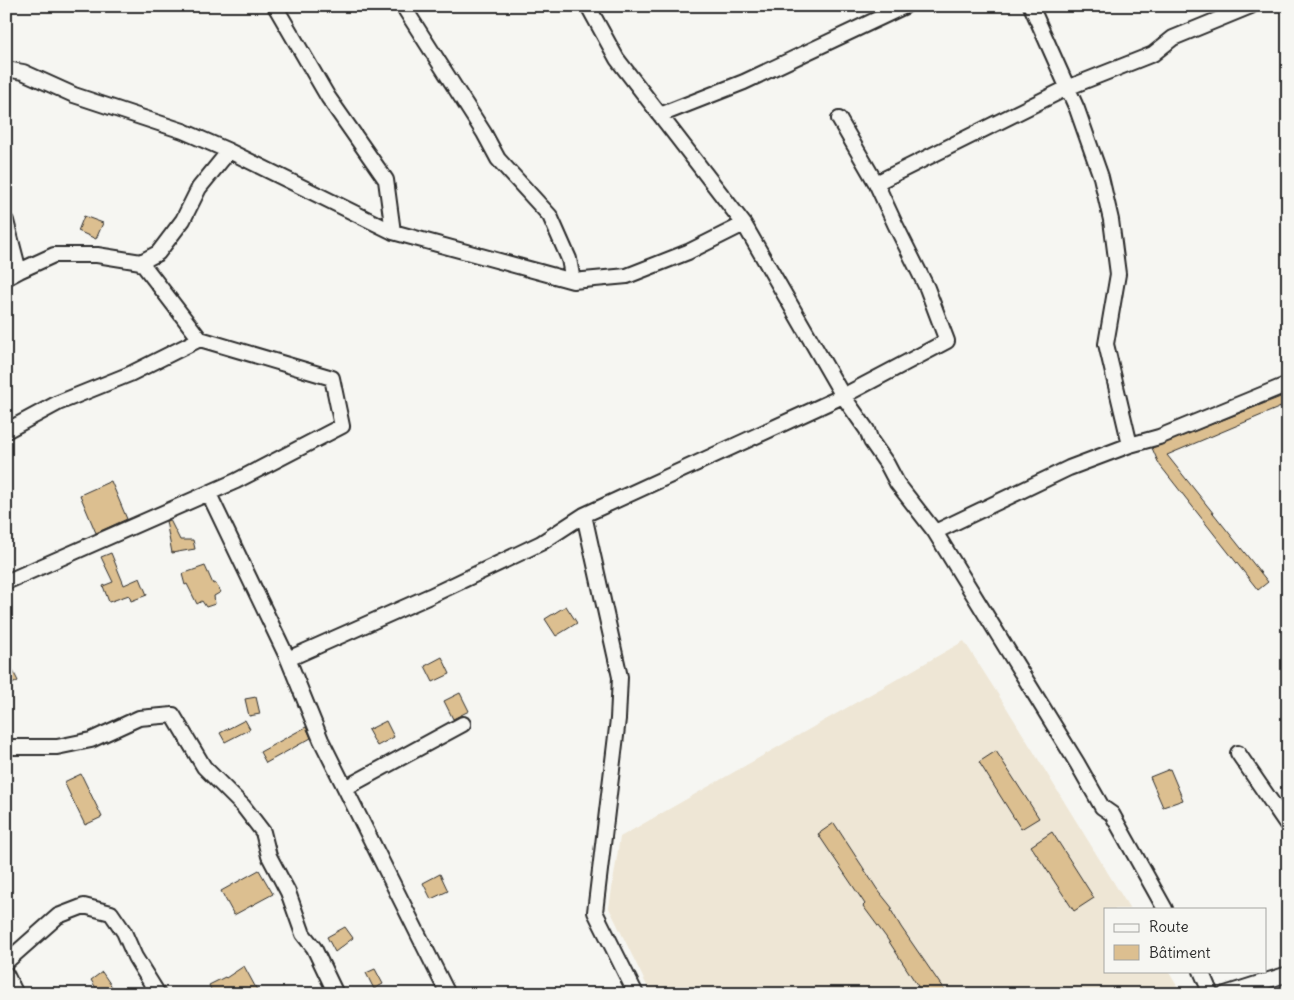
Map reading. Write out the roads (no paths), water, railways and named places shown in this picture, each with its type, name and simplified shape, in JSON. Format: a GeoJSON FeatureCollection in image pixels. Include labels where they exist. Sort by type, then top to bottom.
{"type":"FeatureCollection","features":[{"type":"Feature","properties":{"kind":"street"},"geometry":{"type":"LineString","coordinates":[[275,6],[328,97],[386,180],[393,232]]}},
{"type":"Feature","properties":{"kind":"street"},"geometry":{"type":"LineString","coordinates":[[404,6],[498,159],[550,216],[568,259],[572,281]]}},
{"type":"Feature","properties":{"kind":"street"},"geometry":{"type":"LineString","coordinates":[[588,6],[617,60],[744,224],[843,396],[867,430],[871,441],[897,483],[935,532],[1102,807],[1112,814],[1164,908]]}},
{"type":"Feature","properties":{"kind":"street"},"geometry":{"type":"LineString","coordinates":[[660,115],[744,82],[905,6]]}},
{"type":"Feature","properties":{"kind":"street"},"geometry":{"type":"LineString","coordinates":[[1031,6],[1067,88],[1101,177],[1111,220],[1118,274],[1106,344],[1130,445]]}},
{"type":"Feature","properties":{"kind":"street"},"geometry":{"type":"LineString","coordinates":[[876,183],[1067,88],[1153,54],[1173,38],[1251,6]]}},
{"type":"Feature","properties":{"kind":"street"},"geometry":{"type":"LineString","coordinates":[[6,69],[23,72],[74,95],[183,131],[393,232],[572,281],[627,276],[688,252],[744,224]]}},
{"type":"Feature","properties":{"kind":"street"},"geometry":{"type":"LineString","coordinates":[[288,659],[430,596],[541,543],[584,515],[843,396],[947,341],[927,288],[876,183],[839,119]]}},
{"type":"Feature","properties":{"kind":"street"},"geometry":{"type":"LineString","coordinates":[[6,278],[54,256],[97,255],[141,262],[158,253],[182,220],[200,188],[229,152]]}},
{"type":"Feature","properties":{"kind":"street"},"geometry":{"type":"LineString","coordinates":[[6,221],[19,271]]}},
{"type":"Feature","properties":{"kind":"street"},"geometry":{"type":"LineString","coordinates":[[6,582],[210,494],[342,426],[332,378],[200,339],[141,262]]}},
{"type":"Feature","properties":{"kind":"street"},"geometry":{"type":"LineString","coordinates":[[6,431],[58,403],[130,374],[200,339]]}},
{"type":"Feature","properties":{"kind":"street"},"geometry":{"type":"LineString","coordinates":[[935,532],[1068,468],[1130,445],[1159,437],[1288,384]]}},
{"type":"Feature","properties":{"kind":"street"},"geometry":{"type":"LineString","coordinates":[[210,494],[288,659],[321,740],[448,994]]}},
{"type":"Feature","properties":{"kind":"street"},"geometry":{"type":"LineString","coordinates":[[584,515],[620,677],[618,719],[595,912],[636,994]]}},
{"type":"Feature","properties":{"kind":"street"},"geometry":{"type":"LineString","coordinates":[[6,747],[57,747],[90,740],[139,718],[173,715],[204,767],[243,806],[263,832],[269,856],[288,892],[303,934],[314,948],[336,994]]}},
{"type":"Feature","properties":{"kind":"street"},"geometry":{"type":"LineString","coordinates":[[345,788],[463,724]]}},
{"type":"Feature","properties":{"kind":"street"},"geometry":{"type":"LineString","coordinates":[[1238,753],[1288,826]]}},
{"type":"Feature","properties":{"kind":"street"},"geometry":{"type":"LineString","coordinates":[[6,962],[58,916],[84,906],[111,913],[124,932],[135,957],[158,994]]}},
{"type":"Feature","properties":{"kind":"street"},"geometry":{"type":"LineString","coordinates":[[1200,972],[1211,994]]}},
{"type":"Feature","properties":{"kind":"street"},"geometry":{"type":"LineString","coordinates":[[6,974],[16,994]]}},
{"type":"Feature","properties":{"kind":"street"},"geometry":{"type":"LineString","coordinates":[[1225,994],[1288,974]]}}]}
